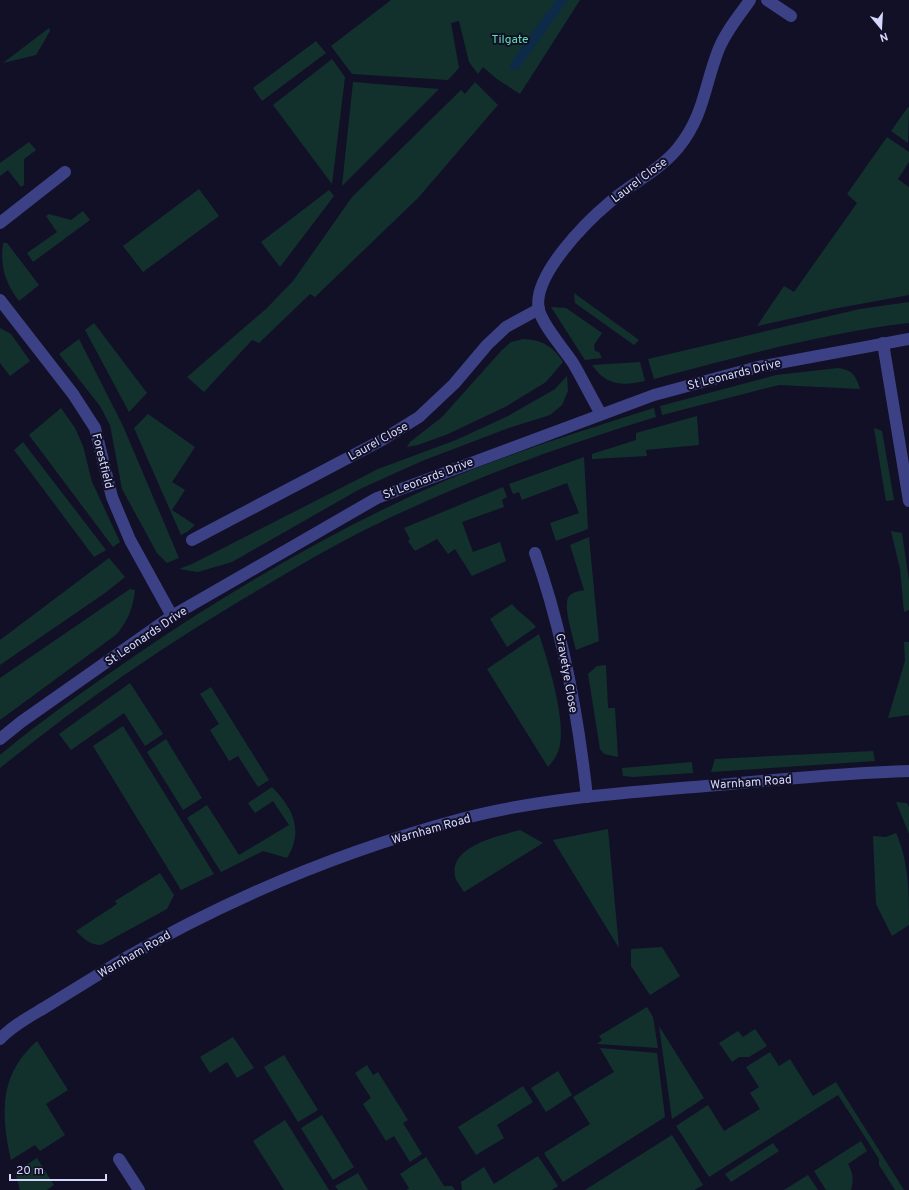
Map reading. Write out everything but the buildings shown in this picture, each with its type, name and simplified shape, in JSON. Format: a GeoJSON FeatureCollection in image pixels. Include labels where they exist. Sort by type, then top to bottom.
{"type":"FeatureCollection","features":[{"type":"Feature","properties":{"kind":"street","name":"Laurel Close"},"geometry":{"type":"LineString","coordinates":[[600,414],[573,364],[545,324],[539,309],[539,291],[548,271],[580,230],[610,202],[666,162],[690,131],[700,112],[718,50],[726,33],[750,0]]}},
{"type":"Feature","properties":{"kind":"street"},"geometry":{"type":"LineString","coordinates":[[767,0],[791,16]]}},
{"type":"Feature","properties":{"kind":"street"},"geometry":{"type":"LineString","coordinates":[[0,223],[65,172]]}},
{"type":"Feature","properties":{"kind":"street","name":"Forestfield"},"geometry":{"type":"LineString","coordinates":[[0,300],[73,394],[95,428],[112,496],[130,540],[172,616]]}},
{"type":"Feature","properties":{"kind":"street","name":"Laurel Close"},"geometry":{"type":"LineString","coordinates":[[192,540],[382,440],[419,417],[454,384],[487,345],[506,327],[539,309]]}},
{"type":"Feature","properties":{"kind":"street","name":"St Leonards Drive"},"geometry":{"type":"LineString","coordinates":[[0,739],[21,722],[172,616],[377,498],[654,395],[758,366],[909,339]]}},
{"type":"Feature","properties":{"kind":"street"},"geometry":{"type":"LineString","coordinates":[[883,343],[909,500]]}},
{"type":"Feature","properties":{"kind":"street","name":"Gravetye Close"},"geometry":{"type":"LineString","coordinates":[[535,553],[558,623],[566,658],[587,797]]}},
{"type":"Feature","properties":{"kind":"street","name":"Warnham Road"},"geometry":{"type":"LineString","coordinates":[[0,1039],[19,1024],[92,978],[173,931],[236,900],[310,868],[405,835],[463,818],[527,805],[587,797],[719,785],[909,771]]}},
{"type":"Feature","properties":{"kind":"street"},"geometry":{"type":"LineString","coordinates":[[119,1159],[139,1190]]}},
{"type":"Feature","properties":{"kind":"green space","name":"Tilgate"},"geometry":{"type":"Polygon","coordinates":[[[391,0],[580,0],[520,94],[497,79],[483,67],[478,74],[469,62],[459,21],[451,23],[459,68],[448,80],[352,74],[331,46],[391,0]]]}},
{"type":"Feature","properties":{"kind":"green space"},"geometry":{"type":"Polygon","coordinates":[[[49,28],[50,31],[36,55],[3,63],[49,28]]]}},
{"type":"Feature","properties":{"kind":"green space"},"geometry":{"type":"Polygon","coordinates":[[[316,41],[326,53],[262,101],[253,88],[316,41]]]}},
{"type":"Feature","properties":{"kind":"green space"},"geometry":{"type":"Polygon","coordinates":[[[332,59],[345,77],[332,184],[273,105],[332,59]]]}},
{"type":"Feature","properties":{"kind":"green space"},"geometry":{"type":"Polygon","coordinates":[[[353,82],[439,89],[342,186],[353,82]]]}},
{"type":"Feature","properties":{"kind":"green space"},"geometry":{"type":"Polygon","coordinates":[[[475,82],[498,105],[418,198],[315,297],[310,294],[259,343],[252,340],[204,392],[187,377],[266,309],[293,281],[352,197],[461,90],[465,94],[475,82]]]}},
{"type":"Feature","properties":{"kind":"green space"},"geometry":{"type":"Polygon","coordinates":[[[908,107],[909,108],[908,143],[891,131],[908,107]]]}},
{"type":"Feature","properties":{"kind":"green space"},"geometry":{"type":"Polygon","coordinates":[[[887,137],[909,152],[909,162],[898,179],[909,187],[909,295],[833,309],[757,326],[784,286],[794,292],[857,203],[847,194],[887,137]]]}},
{"type":"Feature","properties":{"kind":"green space"},"geometry":{"type":"Polygon","coordinates":[[[29,142],[36,150],[24,159],[24,185],[21,187],[8,170],[0,176],[0,163],[29,142]]]}},
{"type":"Feature","properties":{"kind":"green space"},"geometry":{"type":"Polygon","coordinates":[[[199,189],[219,216],[143,272],[123,246],[199,189]]]}},
{"type":"Feature","properties":{"kind":"green space"},"geometry":{"type":"Polygon","coordinates":[[[329,190],[334,196],[280,267],[261,242],[329,190]]]}},
{"type":"Feature","properties":{"kind":"green space"},"geometry":{"type":"Polygon","coordinates":[[[83,211],[90,220],[33,262],[27,253],[57,232],[46,216],[49,214],[71,220],[83,211]]]}},
{"type":"Feature","properties":{"kind":"green space"},"geometry":{"type":"Polygon","coordinates":[[[3,243],[7,243],[39,285],[19,301],[10,288],[3,267],[3,243]]]}},
{"type":"Feature","properties":{"kind":"green space"},"geometry":{"type":"Polygon","coordinates":[[[574,293],[639,340],[634,345],[575,303],[574,293]]]}},
{"type":"Feature","properties":{"kind":"green space"},"geometry":{"type":"Polygon","coordinates":[[[909,302],[909,323],[877,327],[813,339],[654,379],[648,359],[860,309],[909,302]]]}},
{"type":"Feature","properties":{"kind":"green space"},"geometry":{"type":"Polygon","coordinates":[[[551,307],[566,308],[602,333],[594,345],[595,351],[599,352],[602,358],[585,360],[551,307]]]}},
{"type":"Feature","properties":{"kind":"green space"},"geometry":{"type":"Polygon","coordinates":[[[94,323],[147,393],[129,412],[85,330],[94,323]]]}},
{"type":"Feature","properties":{"kind":"green space"},"geometry":{"type":"Polygon","coordinates":[[[0,328],[11,334],[30,361],[10,376],[0,363],[0,328]]]}},
{"type":"Feature","properties":{"kind":"green space"},"geometry":{"type":"Polygon","coordinates":[[[79,339],[123,426],[179,558],[167,563],[157,553],[122,489],[110,425],[100,406],[59,354],[79,339]]]}},
{"type":"Feature","properties":{"kind":"green space"},"geometry":{"type":"Polygon","coordinates":[[[523,339],[541,342],[551,348],[563,362],[546,382],[505,407],[448,434],[418,445],[407,447],[410,442],[442,417],[502,350],[511,342],[523,339]]]}},
{"type":"Feature","properties":{"kind":"green space"},"geometry":{"type":"Polygon","coordinates":[[[640,362],[645,381],[629,384],[609,381],[592,365],[640,362]]]}},
{"type":"Feature","properties":{"kind":"green space"},"geometry":{"type":"Polygon","coordinates":[[[838,368],[847,370],[853,374],[860,389],[779,385],[662,415],[660,406],[776,375],[838,368]]]}},
{"type":"Feature","properties":{"kind":"green space"},"geometry":{"type":"Polygon","coordinates":[[[567,376],[568,391],[562,405],[550,415],[506,429],[422,461],[360,489],[232,562],[198,572],[179,569],[192,564],[378,469],[456,440],[508,416],[555,389],[567,376]]]}},
{"type":"Feature","properties":{"kind":"green space"},"geometry":{"type":"Polygon","coordinates":[[[61,408],[75,428],[83,446],[92,482],[120,542],[113,547],[29,435],[61,408]]]}},
{"type":"Feature","properties":{"kind":"green space"},"geometry":{"type":"Polygon","coordinates":[[[654,408],[656,417],[562,447],[500,470],[391,517],[321,553],[200,625],[131,670],[32,742],[0,768],[0,755],[82,692],[207,608],[283,562],[362,520],[468,471],[547,442],[654,408]]]}},
{"type":"Feature","properties":{"kind":"green space"},"geometry":{"type":"Polygon","coordinates":[[[148,414],[195,447],[172,482],[185,490],[172,510],[195,525],[181,535],[134,428],[148,414]]]}},
{"type":"Feature","properties":{"kind":"green space"},"geometry":{"type":"Polygon","coordinates":[[[697,416],[699,445],[646,450],[647,456],[592,459],[592,454],[636,440],[636,433],[697,416]]]}},
{"type":"Feature","properties":{"kind":"green space"},"geometry":{"type":"Polygon","coordinates":[[[874,428],[882,431],[894,500],[886,501],[874,428]]]}},
{"type":"Feature","properties":{"kind":"green space"},"geometry":{"type":"Polygon","coordinates":[[[23,442],[106,550],[94,557],[14,450],[23,442]]]}},
{"type":"Feature","properties":{"kind":"green space"},"geometry":{"type":"Polygon","coordinates":[[[584,457],[588,529],[556,541],[550,523],[579,513],[567,483],[522,500],[519,492],[513,494],[509,484],[584,457]]]}},
{"type":"Feature","properties":{"kind":"green space"},"geometry":{"type":"Polygon","coordinates":[[[503,487],[507,497],[502,500],[504,507],[462,522],[473,552],[500,542],[506,561],[472,576],[455,549],[448,554],[437,539],[415,551],[408,541],[410,539],[404,528],[503,487]]]}},
{"type":"Feature","properties":{"kind":"green space"},"geometry":{"type":"Polygon","coordinates":[[[891,531],[902,533],[909,581],[909,610],[904,612],[900,569],[891,531]]]}},
{"type":"Feature","properties":{"kind":"green space"},"geometry":{"type":"Polygon","coordinates":[[[589,537],[599,641],[576,650],[569,622],[567,600],[572,594],[584,590],[570,545],[589,537]]]}},
{"type":"Feature","properties":{"kind":"green space"},"geometry":{"type":"Polygon","coordinates":[[[109,558],[125,577],[105,593],[0,665],[0,640],[109,558]]]}},
{"type":"Feature","properties":{"kind":"green space"},"geometry":{"type":"Polygon","coordinates":[[[130,589],[135,590],[133,602],[127,619],[117,634],[0,720],[0,678],[130,589]]]}},
{"type":"Feature","properties":{"kind":"green space"},"geometry":{"type":"Polygon","coordinates":[[[512,604],[536,627],[507,647],[490,619],[512,604]]]}},
{"type":"Feature","properties":{"kind":"green space"},"geometry":{"type":"Polygon","coordinates":[[[539,634],[559,708],[561,723],[559,749],[555,758],[548,767],[487,669],[539,634]]]}},
{"type":"Feature","properties":{"kind":"green space"},"geometry":{"type":"Polygon","coordinates":[[[904,642],[909,642],[909,715],[888,718],[905,661],[904,642]]]}},
{"type":"Feature","properties":{"kind":"green space"},"geometry":{"type":"Polygon","coordinates":[[[606,665],[608,708],[615,708],[618,757],[604,754],[600,749],[588,674],[597,666],[606,665]]]}},
{"type":"Feature","properties":{"kind":"green space"},"geometry":{"type":"Polygon","coordinates":[[[130,683],[163,734],[145,746],[124,713],[71,750],[59,734],[130,683]]]}},
{"type":"Feature","properties":{"kind":"green space"},"geometry":{"type":"Polygon","coordinates":[[[211,687],[269,780],[258,787],[238,756],[229,761],[210,730],[219,724],[200,694],[211,687]]]}},
{"type":"Feature","properties":{"kind":"green space"},"geometry":{"type":"Polygon","coordinates":[[[123,726],[214,874],[181,890],[93,746],[123,726]]]}},
{"type":"Feature","properties":{"kind":"green space"},"geometry":{"type":"Polygon","coordinates":[[[166,739],[202,798],[183,810],[147,752],[166,739]]]}},
{"type":"Feature","properties":{"kind":"green space"},"geometry":{"type":"Polygon","coordinates":[[[873,751],[875,761],[711,772],[715,759],[873,751]]]}},
{"type":"Feature","properties":{"kind":"green space"},"geometry":{"type":"Polygon","coordinates":[[[692,762],[693,773],[633,777],[623,776],[622,768],[692,762]]]}},
{"type":"Feature","properties":{"kind":"green space"},"geometry":{"type":"Polygon","coordinates":[[[272,787],[286,803],[294,820],[295,838],[287,858],[263,851],[221,872],[187,818],[207,805],[239,855],[289,825],[273,801],[255,813],[248,803],[272,787]]]}},
{"type":"Feature","properties":{"kind":"green space"},"geometry":{"type":"Polygon","coordinates":[[[896,802],[907,803],[909,807],[909,834],[896,802]]]}},
{"type":"Feature","properties":{"kind":"green space"},"geometry":{"type":"Polygon","coordinates":[[[608,829],[619,948],[553,840],[608,829]]]}},
{"type":"Feature","properties":{"kind":"green space"},"geometry":{"type":"Polygon","coordinates":[[[520,830],[543,843],[464,892],[455,876],[455,866],[460,857],[467,850],[477,844],[520,830]]]}},
{"type":"Feature","properties":{"kind":"green space"},"geometry":{"type":"Polygon","coordinates":[[[896,833],[904,855],[906,866],[909,925],[892,936],[876,904],[873,836],[886,837],[896,833]]]}},
{"type":"Feature","properties":{"kind":"green space"},"geometry":{"type":"Polygon","coordinates":[[[160,873],[174,895],[167,909],[101,945],[90,943],[76,931],[117,904],[115,901],[160,873]]]}},
{"type":"Feature","properties":{"kind":"green space"},"geometry":{"type":"Polygon","coordinates":[[[662,947],[680,976],[650,995],[631,966],[631,949],[662,947]]]}},
{"type":"Feature","properties":{"kind":"green space"},"geometry":{"type":"Polygon","coordinates":[[[647,1007],[653,1017],[658,1048],[597,1044],[602,1040],[599,1036],[647,1007]]]}},
{"type":"Feature","properties":{"kind":"green space"},"geometry":{"type":"Polygon","coordinates":[[[659,1026],[704,1098],[672,1119],[659,1026]]]}},
{"type":"Feature","properties":{"kind":"green space"},"geometry":{"type":"Polygon","coordinates":[[[755,1029],[767,1046],[749,1057],[739,1057],[732,1062],[719,1043],[738,1031],[743,1037],[755,1029]]]}},
{"type":"Feature","properties":{"kind":"green space"},"geometry":{"type":"Polygon","coordinates":[[[233,1037],[254,1068],[237,1078],[227,1062],[210,1073],[200,1057],[233,1037]]]}},
{"type":"Feature","properties":{"kind":"green space"},"geometry":{"type":"Polygon","coordinates":[[[37,1041],[68,1090],[46,1104],[65,1135],[40,1151],[35,1145],[11,1160],[5,1125],[6,1094],[16,1067],[37,1041]]]}},
{"type":"Feature","properties":{"kind":"green space"},"geometry":{"type":"Polygon","coordinates":[[[600,1048],[657,1053],[665,1117],[563,1182],[544,1153],[590,1124],[573,1097],[614,1072],[600,1048]]]}},
{"type":"Feature","properties":{"kind":"green space"},"geometry":{"type":"Polygon","coordinates":[[[770,1052],[779,1066],[790,1059],[813,1096],[836,1082],[904,1190],[895,1190],[879,1165],[879,1159],[838,1095],[709,1177],[676,1126],[708,1105],[724,1131],[760,1109],[750,1093],[759,1087],[746,1067],[770,1052]]]}},
{"type":"Feature","properties":{"kind":"green space"},"geometry":{"type":"Polygon","coordinates":[[[284,1055],[318,1110],[298,1122],[264,1067],[284,1055]]]}},
{"type":"Feature","properties":{"kind":"green space"},"geometry":{"type":"Polygon","coordinates":[[[367,1065],[373,1075],[378,1072],[408,1120],[403,1123],[422,1154],[410,1162],[394,1136],[386,1141],[363,1104],[371,1098],[355,1073],[367,1065]]]}},
{"type":"Feature","properties":{"kind":"green space"},"geometry":{"type":"Polygon","coordinates":[[[558,1071],[572,1095],[546,1112],[531,1088],[558,1071]]]}},
{"type":"Feature","properties":{"kind":"green space"},"geometry":{"type":"Polygon","coordinates":[[[523,1086],[533,1102],[497,1125],[504,1138],[476,1155],[458,1127],[523,1086]]]}},
{"type":"Feature","properties":{"kind":"green space"},"geometry":{"type":"Polygon","coordinates":[[[322,1115],[354,1167],[333,1180],[301,1128],[322,1115]]]}},
{"type":"Feature","properties":{"kind":"green space"},"geometry":{"type":"Polygon","coordinates":[[[285,1120],[329,1190],[284,1190],[253,1141],[285,1120]]]}},
{"type":"Feature","properties":{"kind":"green space"},"geometry":{"type":"Polygon","coordinates":[[[672,1135],[703,1185],[694,1190],[585,1190],[672,1135]]]}},
{"type":"Feature","properties":{"kind":"green space"},"geometry":{"type":"Polygon","coordinates":[[[861,1141],[867,1151],[848,1164],[852,1177],[851,1190],[826,1190],[814,1171],[861,1141]]]}},
{"type":"Feature","properties":{"kind":"green space"},"geometry":{"type":"Polygon","coordinates":[[[773,1143],[779,1151],[731,1182],[725,1174],[773,1143]]]}},
{"type":"Feature","properties":{"kind":"green space"},"geometry":{"type":"Polygon","coordinates":[[[538,1156],[558,1186],[552,1190],[462,1190],[461,1182],[484,1167],[494,1184],[538,1156]]]}},
{"type":"Feature","properties":{"kind":"green space"},"geometry":{"type":"Polygon","coordinates":[[[426,1157],[444,1186],[452,1186],[455,1190],[407,1190],[409,1188],[400,1174],[426,1157]]]}},
{"type":"Feature","properties":{"kind":"green space"},"geometry":{"type":"Polygon","coordinates":[[[37,1158],[54,1185],[47,1190],[20,1190],[15,1172],[37,1158]]]}},
{"type":"Feature","properties":{"kind":"green space"},"geometry":{"type":"Polygon","coordinates":[[[358,1173],[368,1190],[338,1190],[335,1186],[358,1173]]]}},
{"type":"Feature","properties":{"kind":"green space"},"geometry":{"type":"Polygon","coordinates":[[[808,1175],[818,1190],[784,1190],[808,1175]]]}},
{"type":"Feature","properties":{"kind":"waterway"},"geometry":{"type":"LineString","coordinates":[[515,65],[562,0]]}}]}
